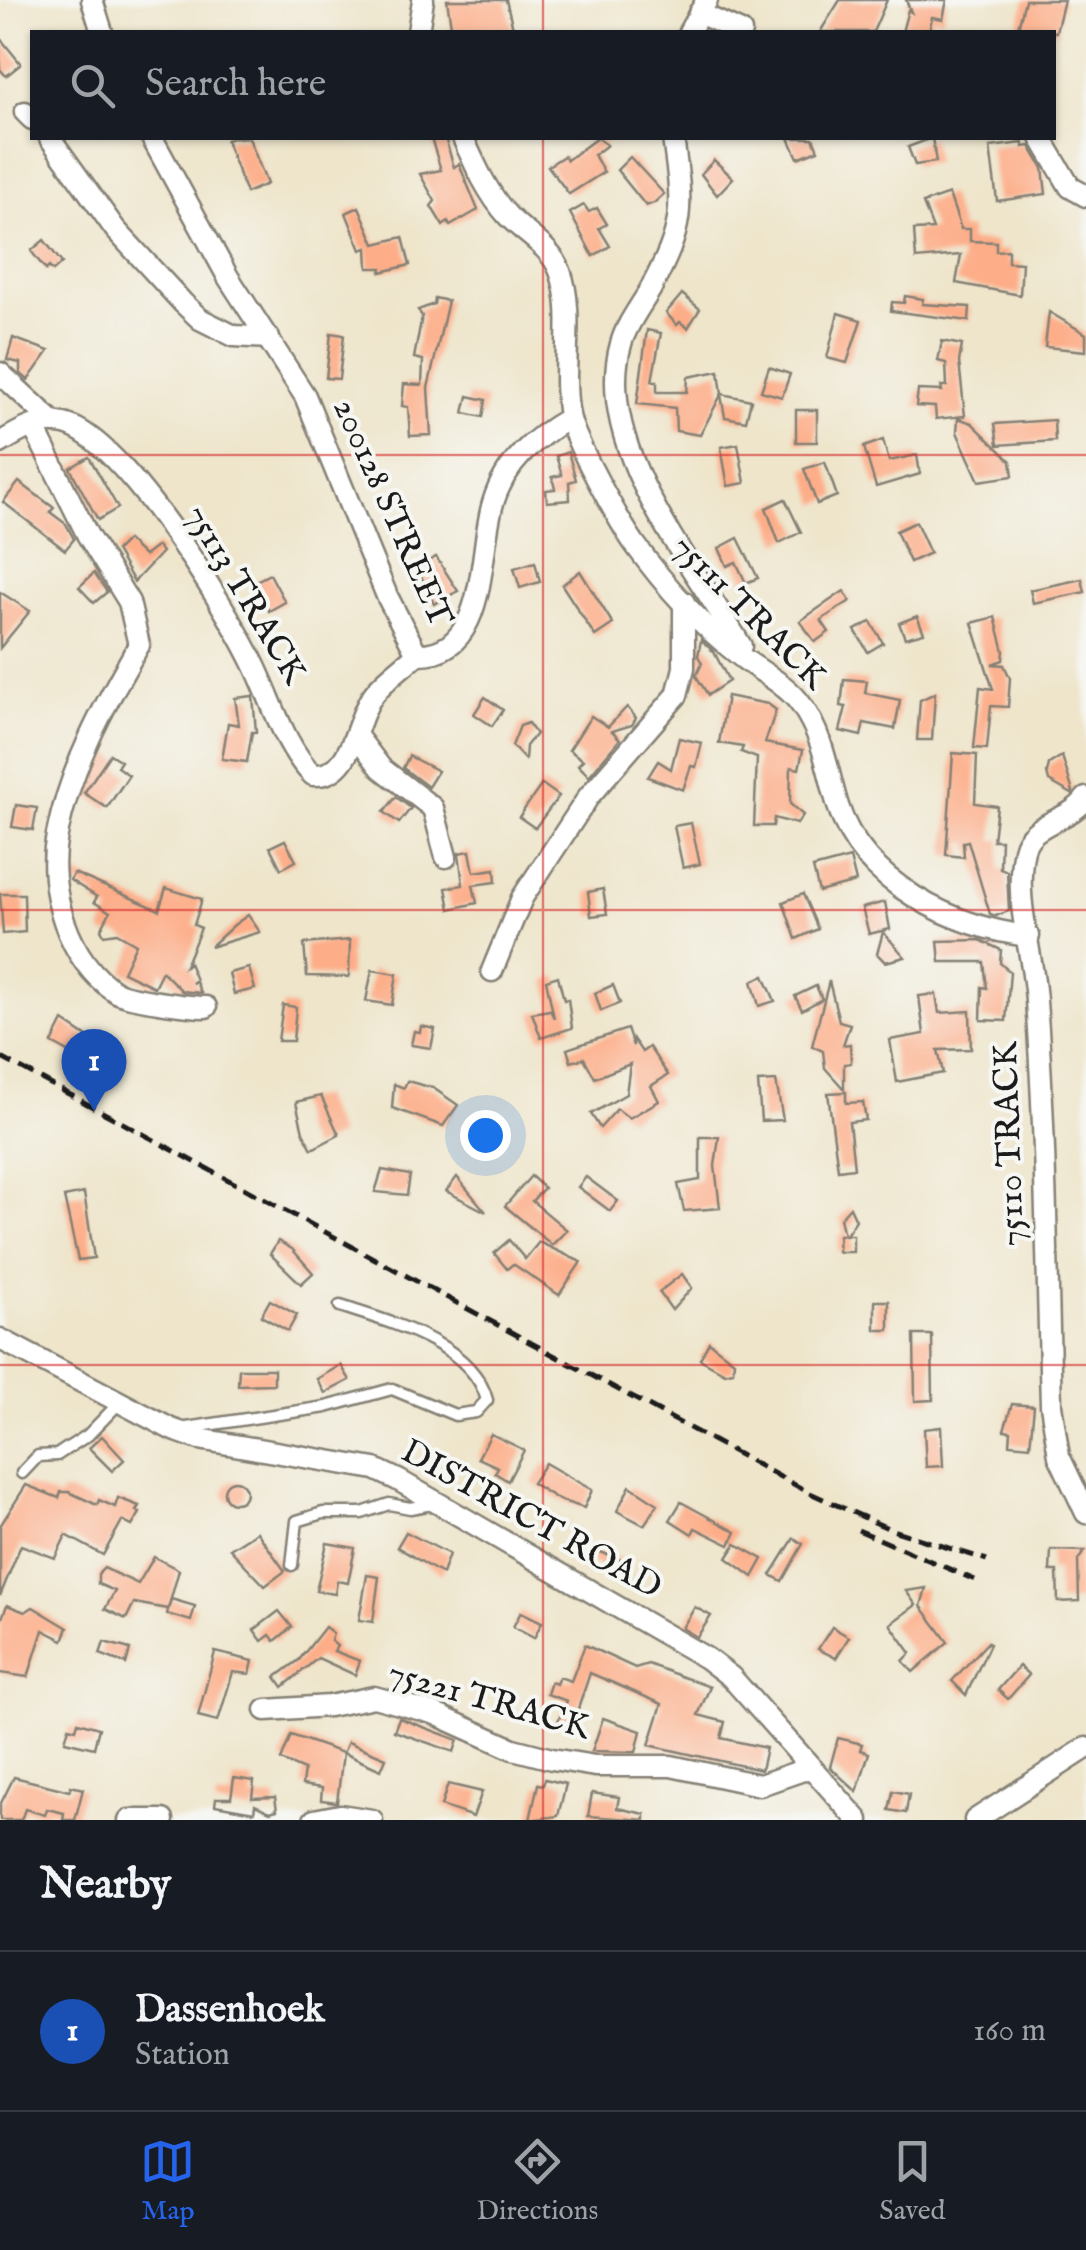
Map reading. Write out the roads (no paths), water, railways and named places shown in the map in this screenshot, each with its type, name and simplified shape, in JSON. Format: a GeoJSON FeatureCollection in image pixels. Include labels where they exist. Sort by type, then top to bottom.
{"type":"FeatureCollection","features":[{"type":"Feature","properties":{"kind":"street"},"geometry":{"type":"LineString","coordinates":[[92,0],[101,30]]}},
{"type":"Feature","properties":{"kind":"street"},"geometry":{"type":"LineString","coordinates":[[418,30],[422,0]]}},
{"type":"Feature","properties":{"kind":"street"},"geometry":{"type":"LineString","coordinates":[[690,30],[703,6],[739,30]]}},
{"type":"Feature","properties":{"kind":"street"},"geometry":{"type":"LineString","coordinates":[[51,140],[114,228],[200,319],[244,340],[269,338]]}},
{"type":"Feature","properties":{"kind":"street","name":"200128 STREET"},"geometry":{"type":"LineString","coordinates":[[153,140],[228,277],[311,410],[386,596],[417,654],[436,654],[448,648],[468,621],[493,503],[502,480],[539,435],[569,418]]}},
{"type":"Feature","properties":{"kind":"street"},"geometry":{"type":"LineString","coordinates":[[464,140],[490,193],[546,249],[560,272],[569,418]]}},
{"type":"Feature","properties":{"kind":"street"},"geometry":{"type":"LineString","coordinates":[[673,140],[682,207],[675,242],[622,340],[615,372],[620,424],[666,528],[735,635],[743,650],[742,658]]}},
{"type":"Feature","properties":{"kind":"street"},"geometry":{"type":"LineString","coordinates":[[1042,140],[1070,187],[1086,196]]}},
{"type":"Feature","properties":{"kind":"street","name":"75113 TRACK"},"geometry":{"type":"LineString","coordinates":[[0,373],[12,380],[54,423],[78,430],[165,520],[242,640],[307,769],[318,776],[338,765],[356,734]]}},
{"type":"Feature","properties":{"kind":"street","name":"75111 TRACK"},"geometry":{"type":"LineString","coordinates":[[569,418],[632,539],[684,602],[742,658],[800,702],[818,732],[838,808],[854,839],[879,867],[935,910],[1002,933],[1029,936]]}},
{"type":"Feature","properties":{"kind":"street"},"geometry":{"type":"LineString","coordinates":[[0,443],[32,426],[54,423]]}},
{"type":"Feature","properties":{"kind":"street"},"geometry":{"type":"LineString","coordinates":[[32,426],[88,536],[129,602],[139,645],[85,746],[56,836],[55,869],[67,937],[118,994],[182,1007],[206,1006]]}},
{"type":"Feature","properties":{"kind":"street"},"geometry":{"type":"LineString","coordinates":[[492,971],[522,898],[589,796],[674,702],[684,668],[684,602]]}},
{"type":"Feature","properties":{"kind":"street"},"geometry":{"type":"LineString","coordinates":[[417,654],[372,696],[356,734],[381,768],[433,808],[446,857]]}},
{"type":"Feature","properties":{"kind":"street","name":"75110 TRACK"},"geometry":{"type":"LineString","coordinates":[[1086,798],[1061,820],[1037,830],[1027,843],[1022,902],[1029,936],[1044,1156],[1051,1405],[1058,1456],[1086,1513]]}},
{"type":"Feature","properties":{"kind":"street","name":"DISTRICT ROAD"},"geometry":{"type":"LineString","coordinates":[[0,1339],[174,1430],[199,1439],[375,1468],[438,1502],[706,1658],[731,1677],[858,1820]]}},
{"type":"Feature","properties":{"kind":"street","name":"75221 TRACK"},"geometry":{"type":"LineString","coordinates":[[266,1710],[329,1706],[374,1697],[433,1713],[513,1749],[552,1759],[595,1766],[671,1766],[751,1784],[809,1768]]}},
{"type":"Feature","properties":{"kind":"street"},"geometry":{"type":"LineString","coordinates":[[975,1820],[1086,1748]]}},
{"type":"Feature","properties":{"kind":"street"},"geometry":{"type":"LineString","coordinates":[[314,1820],[340,1815],[372,1820]]}},
{"type":"Feature","properties":{"kind":"street"},"geometry":{"type":"LineString","coordinates":[[129,1820],[163,1820]]}},
{"type":"Feature","properties":{"kind":"lane"},"geometry":{"type":"LineString","coordinates":[[174,1430],[326,1406],[392,1389],[455,1415],[476,1412],[486,1400],[482,1384],[471,1368],[448,1352],[385,1320],[340,1306]]}},
{"type":"Feature","properties":{"kind":"lane"},"geometry":{"type":"LineString","coordinates":[[22,1474],[38,1456],[57,1455],[88,1435],[119,1403]]}},
{"type":"Feature","properties":{"kind":"lane"},"geometry":{"type":"LineString","coordinates":[[292,1565],[298,1520],[323,1513],[362,1513],[389,1504],[410,1508],[438,1502]]}},
{"type":"Feature","properties":{"kind":"railway"},"geometry":{"type":"LineString","coordinates":[[0,1057],[810,1493],[892,1530],[987,1560]]}},
{"type":"Feature","properties":{"kind":"railway"},"geometry":{"type":"LineString","coordinates":[[858,1530],[975,1580]]}},
{"type":"Feature","properties":{"kind":"place","name":"Dassenhoek"},"geometry":{"type":"Point","coordinates":[94,1111]}}]}
